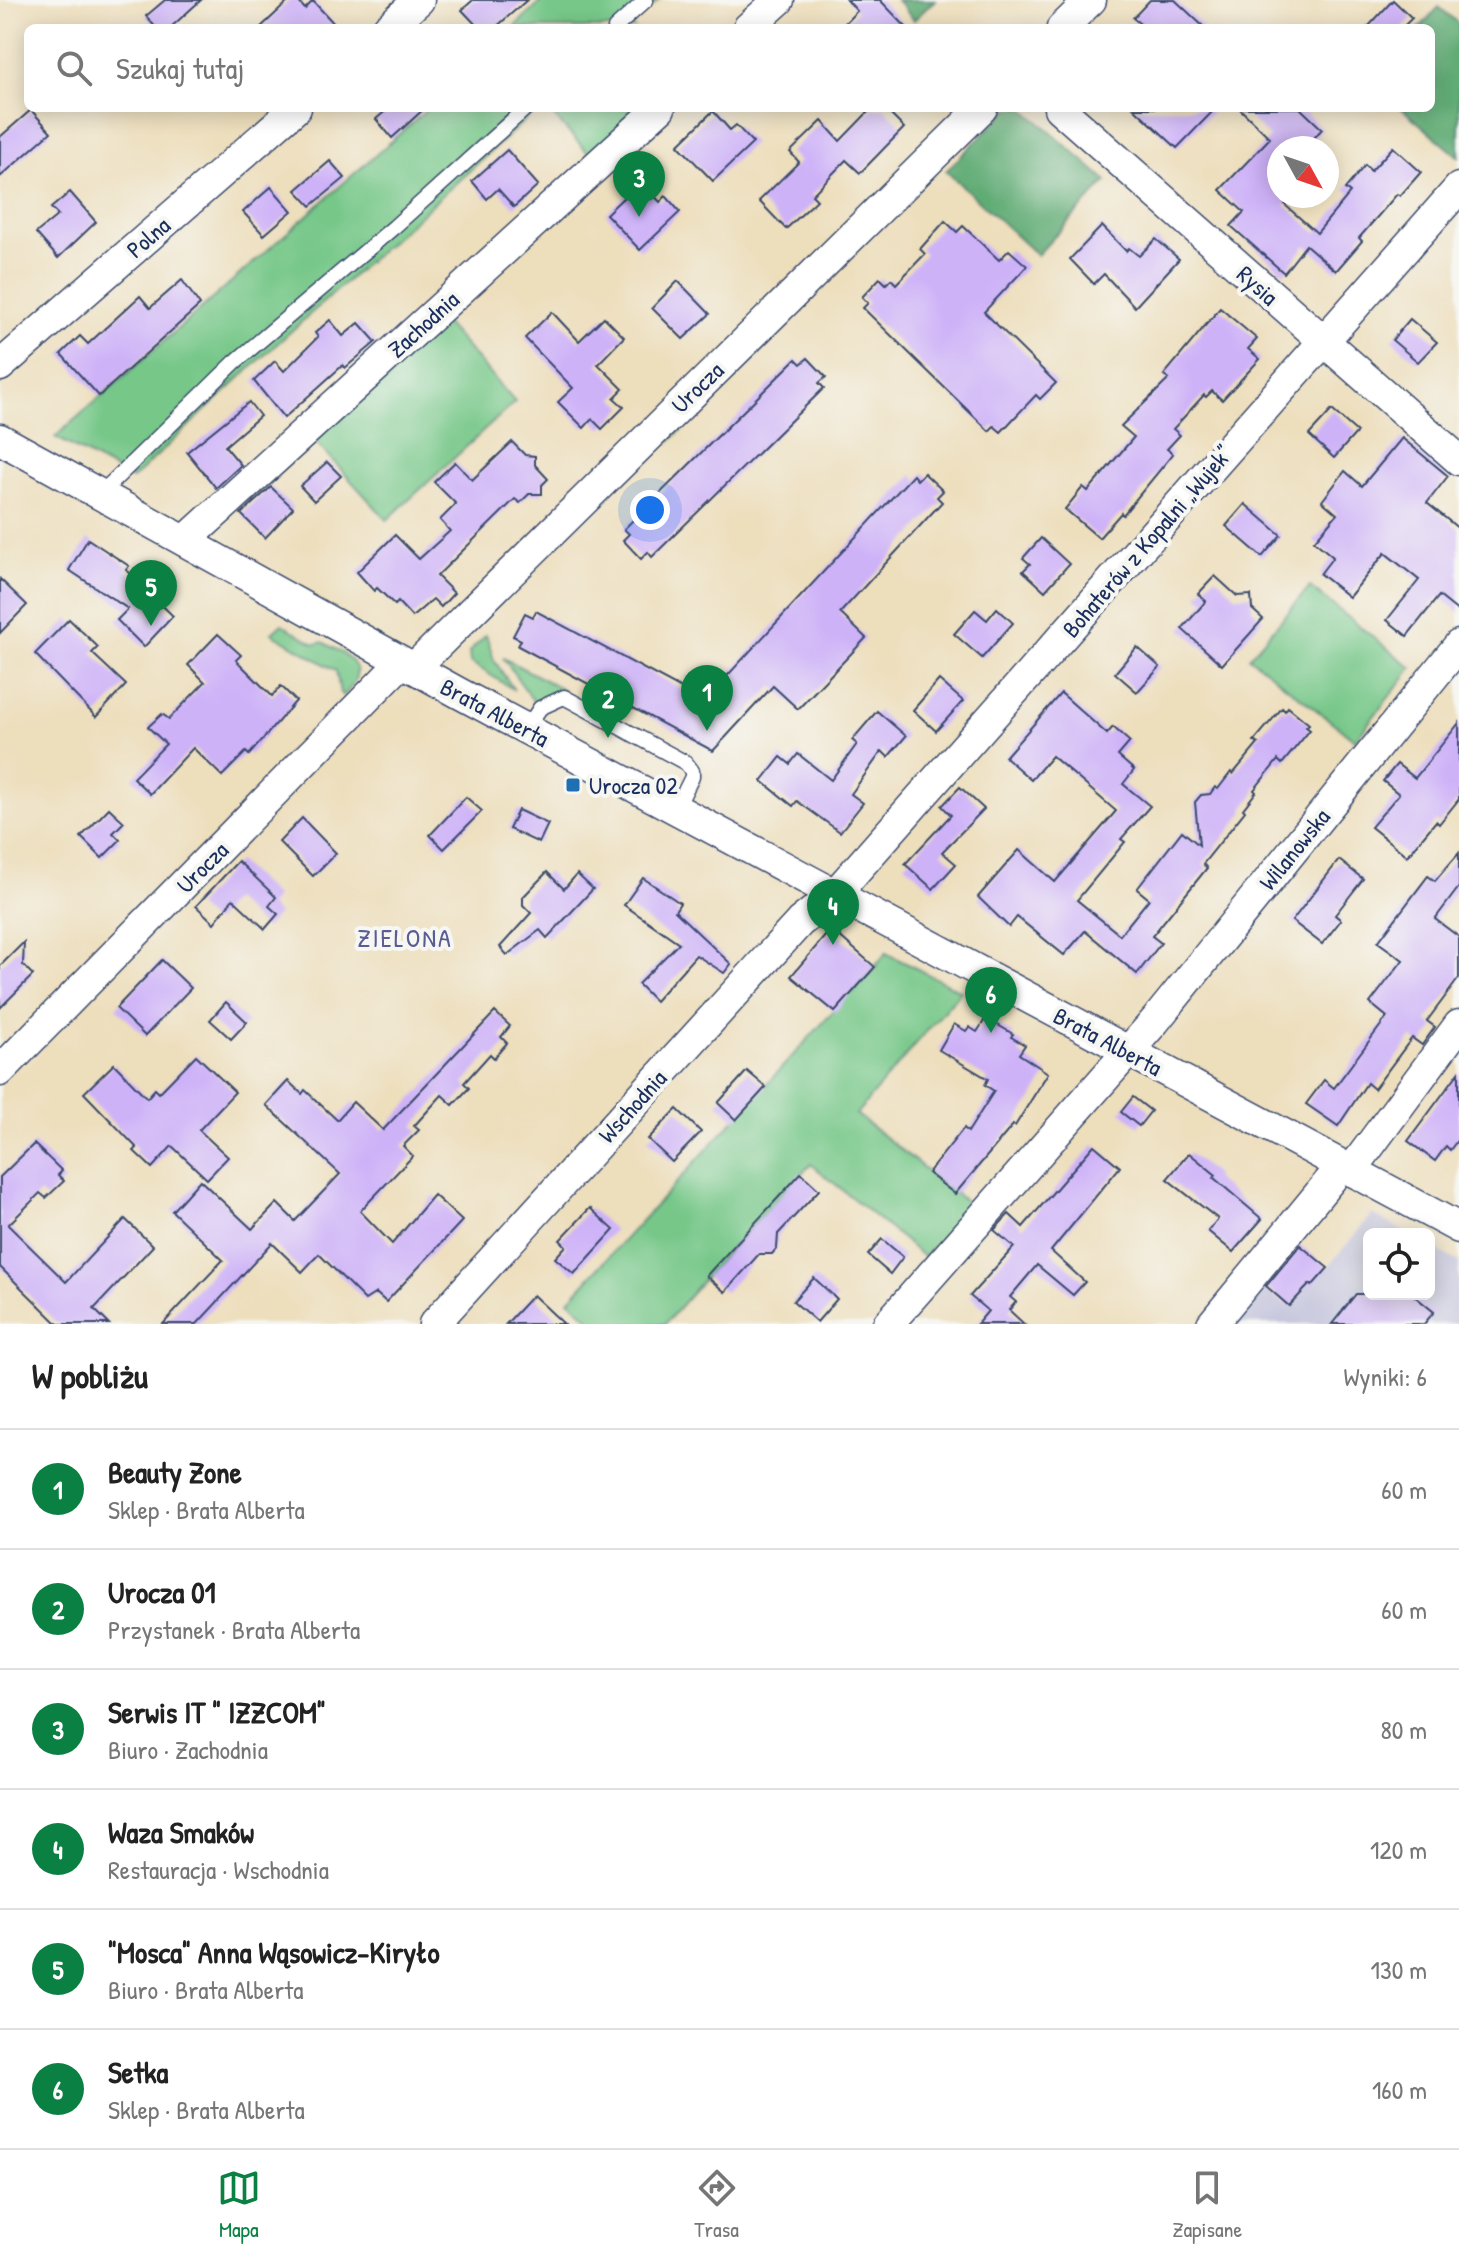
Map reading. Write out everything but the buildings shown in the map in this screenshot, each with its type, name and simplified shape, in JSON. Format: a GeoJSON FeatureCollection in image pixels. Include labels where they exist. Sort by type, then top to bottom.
{"type":"FeatureCollection","features":[{"type":"Feature","properties":{"kind":"street"},"geometry":{"type":"LineString","coordinates":[[392,24],[419,0]]}},
{"type":"Feature","properties":{"kind":"street"},"geometry":{"type":"LineString","coordinates":[[752,24],[779,0]]}},
{"type":"Feature","properties":{"kind":"street"},"geometry":{"type":"LineString","coordinates":[[1066,24],[1091,0]]}},
{"type":"Feature","properties":{"kind":"street","name":"Polna"},"geometry":{"type":"LineString","coordinates":[[0,366],[291,112]]}},
{"type":"Feature","properties":{"kind":"street","name":"Zachodnia"},"geometry":{"type":"LineString","coordinates":[[185,541],[656,112]]}},
{"type":"Feature","properties":{"kind":"street","name":"Urocza"},"geometry":{"type":"LineString","coordinates":[[0,1071],[408,665],[550,531],[978,112]]}},
{"type":"Feature","properties":{"kind":"street","name":"Rysia"},"geometry":{"type":"LineString","coordinates":[[1063,112],[1459,460]]}},
{"type":"Feature","properties":{"kind":"street","name":"Bohaterów z Kopalni „Wujek”"},"geometry":{"type":"LineString","coordinates":[[835,894],[1459,188]]}},
{"type":"Feature","properties":{"kind":"street","name":"Brata Alberta"},"geometry":{"type":"LineString","coordinates":[[0,439],[408,665],[1459,1228]]}},
{"type":"Feature","properties":{"kind":"street","name":"Wilanowska"},"geometry":{"type":"LineString","coordinates":[[888,1324],[1128,1052],[1459,645]]}},
{"type":"Feature","properties":{"kind":"street","name":"Wschodnia"},"geometry":{"type":"LineString","coordinates":[[434,1324],[800,922],[835,894]]}},
{"type":"Feature","properties":{"kind":"street"},"geometry":{"type":"LineString","coordinates":[[1212,1324],[1346,1168],[1459,1025]]}},
{"type":"Feature","properties":{"kind":"lane"},"geometry":{"type":"LineString","coordinates":[[619,24],[646,0]]}},
{"type":"Feature","properties":{"kind":"lane"},"geometry":{"type":"LineString","coordinates":[[100,494],[235,362],[394,227],[522,112]]}},
{"type":"Feature","properties":{"kind":"lane"},"geometry":{"type":"LineString","coordinates":[[527,728],[540,708],[565,697],[688,765],[692,779],[676,809]]}},
{"type":"Feature","properties":{"kind":"shaded area"},"geometry":{"type":"Polygon","coordinates":[[[1372,1214],[1397,1228],[1363,1228],[1363,1300],[1435,1300],[1435,1249],[1459,1262],[1459,1324],[1220,1324],[1256,1281],[1288,1307],[1310,1284],[1313,1285],[1372,1214]]]}},
{"type":"Feature","properties":{"kind":"green space"},"geometry":{"type":"Polygon","coordinates":[[[543,0],[659,0],[632,24],[517,24],[543,0]]]}},
{"type":"Feature","properties":{"kind":"green space"},"geometry":{"type":"Polygon","coordinates":[[[896,0],[935,0],[914,20],[896,0]]]}},
{"type":"Feature","properties":{"kind":"green space"},"geometry":{"type":"Polygon","coordinates":[[[1439,7],[1459,24],[1459,157],[1406,112],[1435,112],[1435,24],[1423,24],[1439,7]]]}},
{"type":"Feature","properties":{"kind":"green space"},"geometry":{"type":"Polygon","coordinates":[[[424,112],[535,112],[132,479],[55,437],[424,112]]]}},
{"type":"Feature","properties":{"kind":"green space"},"geometry":{"type":"Polygon","coordinates":[[[550,112],[644,112],[593,158],[550,112]]]}},
{"type":"Feature","properties":{"kind":"green space"},"geometry":{"type":"Polygon","coordinates":[[[1005,112],[1028,112],[1107,181],[1037,255],[946,171],[1005,112]]]}},
{"type":"Feature","properties":{"kind":"green space"},"geometry":{"type":"Polygon","coordinates":[[[443,321],[515,402],[387,520],[313,439],[443,321]]]}},
{"type":"Feature","properties":{"kind":"green space"},"geometry":{"type":"Polygon","coordinates":[[[787,321],[790,323],[670,441],[669,429],[787,321]]]}},
{"type":"Feature","properties":{"kind":"green space"},"geometry":{"type":"Polygon","coordinates":[[[1310,587],[1412,668],[1355,740],[1249,657],[1310,587]]]}},
{"type":"Feature","properties":{"kind":"green space"},"geometry":{"type":"Polygon","coordinates":[[[282,624],[315,644],[323,642],[354,663],[356,677],[343,696],[336,671],[272,633],[282,624]]]}},
{"type":"Feature","properties":{"kind":"green space"},"geometry":{"type":"Polygon","coordinates":[[[486,635],[494,660],[514,690],[470,662],[469,652],[486,635]]]}},
{"type":"Feature","properties":{"kind":"green space"},"geometry":{"type":"Polygon","coordinates":[[[503,658],[564,690],[539,709],[503,658]]]}},
{"type":"Feature","properties":{"kind":"green space"},"geometry":{"type":"Polygon","coordinates":[[[886,953],[961,991],[856,1114],[970,1205],[924,1257],[811,1164],[720,1260],[665,1324],[595,1324],[569,1300],[854,992],[886,953]]]}},
{"type":"Feature","properties":{"kind":"place","name":"Serwis IT \" IZZCOM\""},"geometry":{"type":"Point","coordinates":[639,217]}},
{"type":"Feature","properties":{"kind":"place","name":"\"Mosca\" Anna Wąsowicz-Kiryło"},"geometry":{"type":"Point","coordinates":[151,626]}},
{"type":"Feature","properties":{"kind":"place","name":"Beauty Zone"},"geometry":{"type":"Point","coordinates":[707,731]}},
{"type":"Feature","properties":{"kind":"place","name":"Urocza 01"},"geometry":{"type":"Point","coordinates":[608,738]}},
{"type":"Feature","properties":{"kind":"place","name":"Urocza 02"},"geometry":{"type":"Point","coordinates":[573,785]}},
{"type":"Feature","properties":{"kind":"place","name":"Waza Smaków"},"geometry":{"type":"Point","coordinates":[833,945]}},
{"type":"Feature","properties":{"kind":"place","name":"Setka"},"geometry":{"type":"Point","coordinates":[991,1033]}},
{"type":"Feature","properties":{"kind":"district","name":"ZIELONA"},"geometry":{"type":"Point","coordinates":[405,937]}}]}
